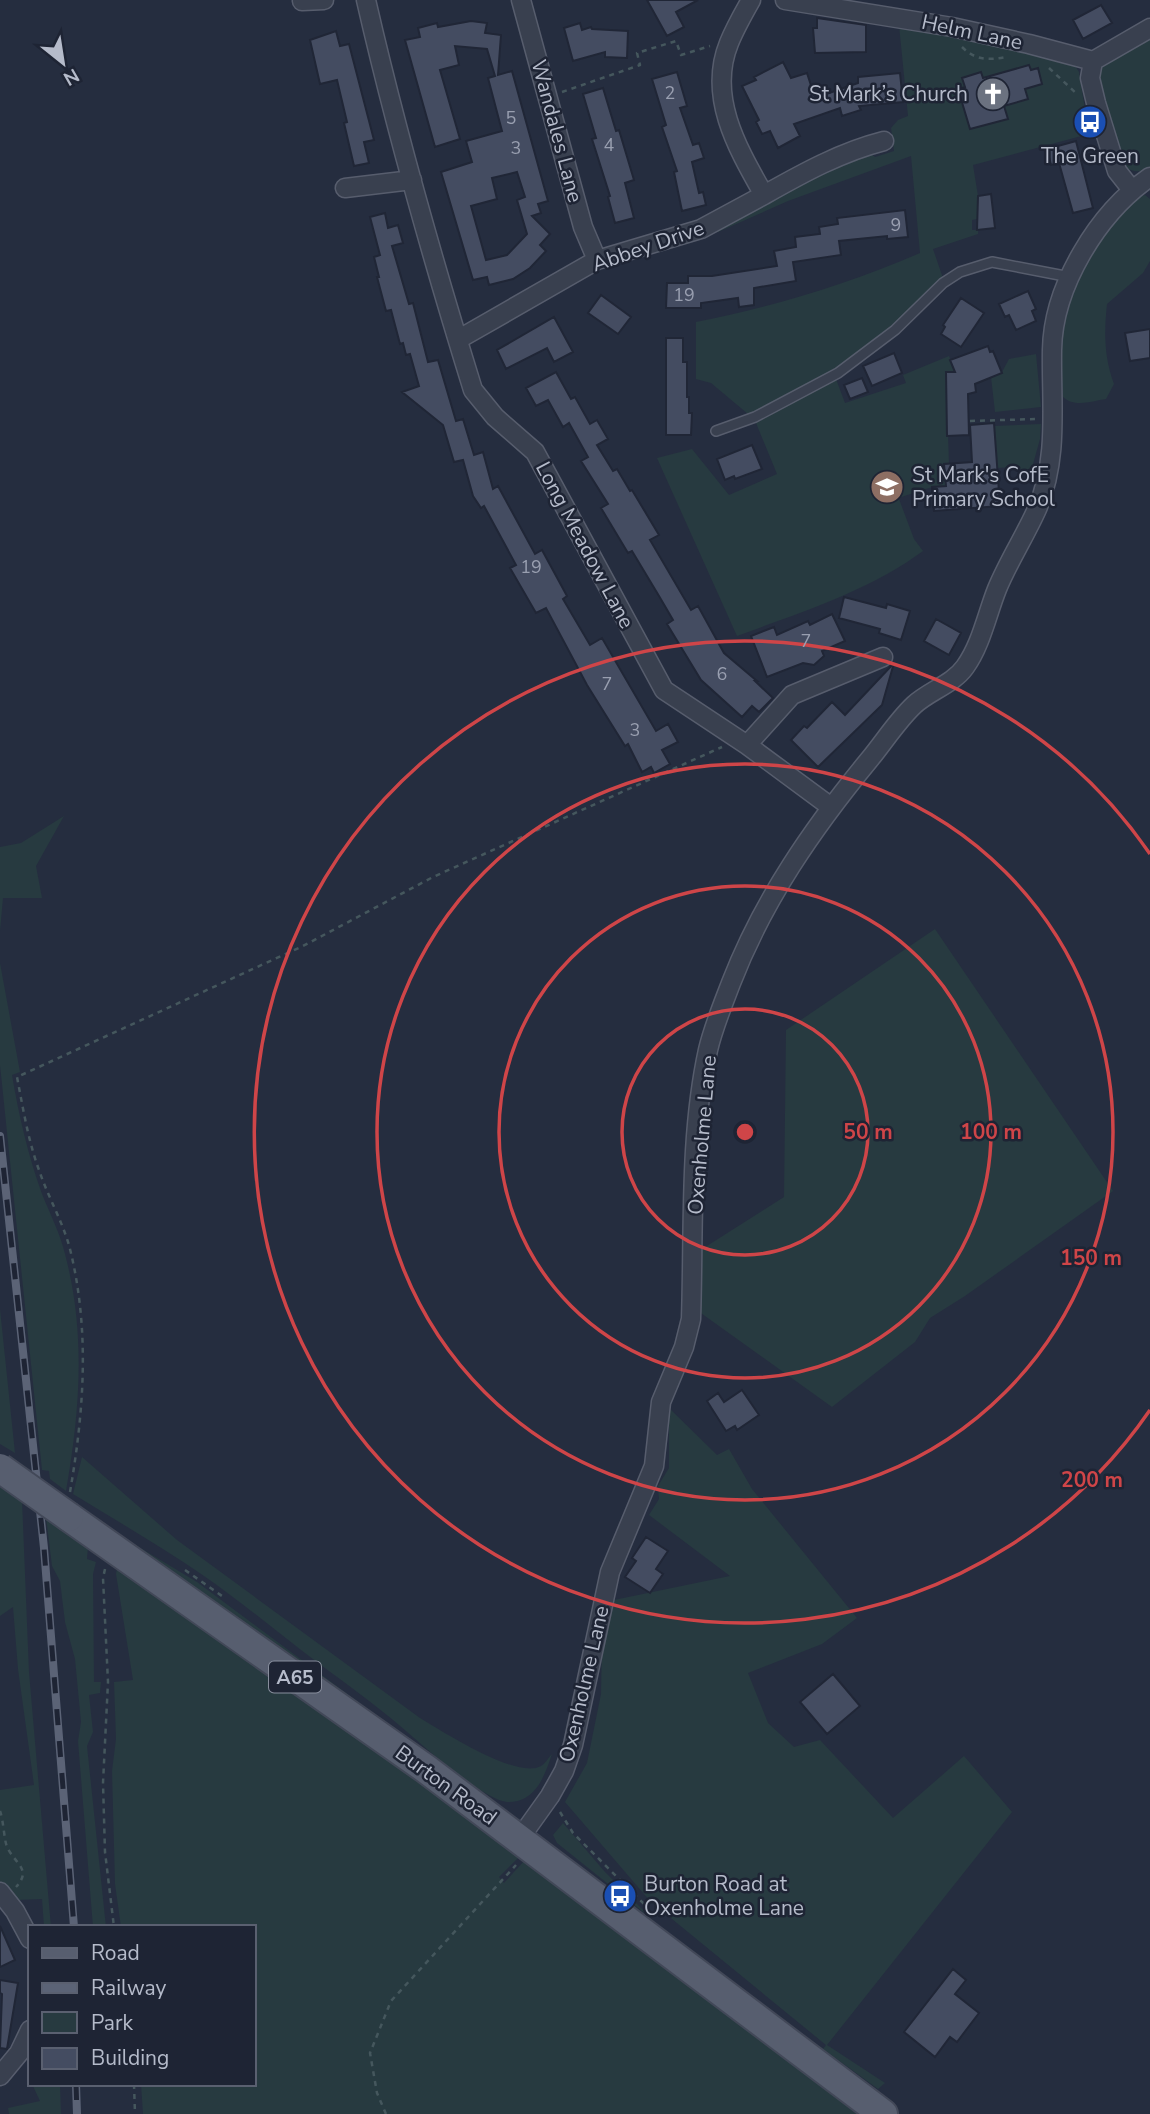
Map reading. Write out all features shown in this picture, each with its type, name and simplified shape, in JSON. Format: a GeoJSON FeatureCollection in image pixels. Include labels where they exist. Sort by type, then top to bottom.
{"type":"FeatureCollection","features":[{"type":"Feature","properties":{"kind":"main road","name":"Burton Road"},"geometry":{"type":"LineString","coordinates":[[0,1468],[69,1507],[114,1550],[526,1842],[883,2114]]}},
{"type":"Feature","properties":{"kind":"street"},"geometry":{"type":"LineString","coordinates":[[302,1],[324,0]]}},
{"type":"Feature","properties":{"kind":"street","name":"Long Meadow Lane"},"geometry":{"type":"LineString","coordinates":[[366,0],[412,180],[474,390],[495,417],[535,452],[658,681],[671,696],[742,742],[831,807]]}},
{"type":"Feature","properties":{"kind":"street","name":"Wandales Lane"},"geometry":{"type":"LineString","coordinates":[[521,0],[583,226],[597,260]]}},
{"type":"Feature","properties":{"kind":"street"},"geometry":{"type":"LineString","coordinates":[[751,0],[730,40],[721,78],[726,119],[741,154],[764,195]]}},
{"type":"Feature","properties":{"kind":"street","name":"Helm Lane"},"geometry":{"type":"LineString","coordinates":[[785,0],[952,27],[1093,61]]}},
{"type":"Feature","properties":{"kind":"street"},"geometry":{"type":"LineString","coordinates":[[1132,190],[1117,171],[1090,78],[1093,61],[1150,28]]}},
{"type":"Feature","properties":{"kind":"street","name":"Abbey Drive"},"geometry":{"type":"LineString","coordinates":[[459,339],[597,260],[701,229],[831,159],[884,141]]}},
{"type":"Feature","properties":{"kind":"street","name":"Oxenholme Lane"},"geometry":{"type":"LineString","coordinates":[[526,1842],[564,1771],[573,1745],[610,1572],[654,1466],[661,1402],[684,1348],[689,1327],[701,1090],[709,1047],[732,981],[771,896],[831,807],[915,704],[965,668],[1000,582],[1038,507],[1049,471],[1053,418],[1052,346],[1057,310],[1070,277],[1090,239],[1112,208],[1150,177]]}},
{"type":"Feature","properties":{"kind":"street"},"geometry":{"type":"LineString","coordinates":[[345,188],[412,180]]}},
{"type":"Feature","properties":{"kind":"street"},"geometry":{"type":"LineString","coordinates":[[742,742],[792,695],[883,657]]}},
{"type":"Feature","properties":{"kind":"street"},"geometry":{"type":"LineString","coordinates":[[7,1890],[28,1935]]}},
{"type":"Feature","properties":{"kind":"street"},"geometry":{"type":"LineString","coordinates":[[0,2076],[19,2053],[28,2034]]}},
{"type":"Feature","properties":{"kind":"lane"},"geometry":{"type":"LineString","coordinates":[[716,431],[755,417],[838,373],[895,330],[943,283],[960,272],[992,262],[1070,277]]}},
{"type":"Feature","properties":{"kind":"path"},"geometry":{"type":"LineString","coordinates":[[952,27],[958,43],[968,53],[989,60],[1014,56]]}},
{"type":"Feature","properties":{"kind":"path"},"geometry":{"type":"LineString","coordinates":[[549,97],[640,65],[637,53],[676,41],[681,55],[730,40]]}},
{"type":"Feature","properties":{"kind":"path"},"geometry":{"type":"LineString","coordinates":[[1045,66],[1072,91],[1096,103]]}},
{"type":"Feature","properties":{"kind":"path"},"geometry":{"type":"LineString","coordinates":[[970,421],[1053,418]]}},
{"type":"Feature","properties":{"kind":"path"},"geometry":{"type":"LineString","coordinates":[[69,1507],[81,1428],[85,1376],[80,1293],[69,1246],[38,1168],[17,1077],[303,946],[433,877],[742,742]]}},
{"type":"Feature","properties":{"kind":"path"},"geometry":{"type":"LineString","coordinates":[[114,1550],[103,1578],[107,1682],[103,1783],[105,1852],[114,1925]]}},
{"type":"Feature","properties":{"kind":"path"},"geometry":{"type":"LineString","coordinates":[[0,1811],[8,1849],[18,1859],[23,1872],[22,1881],[7,1890]]}},
{"type":"Feature","properties":{"kind":"path"},"geometry":{"type":"LineString","coordinates":[[386,2114],[377,2093],[370,2053],[391,2001],[526,1842]]}},
{"type":"Feature","properties":{"kind":"path"},"geometry":{"type":"LineString","coordinates":[[134,2086],[135,2114]]}},
{"type":"Feature","properties":{"kind":"green space"},"geometry":{"type":"Polygon","coordinates":[[[899,25],[1074,64],[1079,72],[1089,134],[973,165],[978,196],[977,219],[972,220],[972,230],[978,230],[978,234],[933,249],[943,278],[853,358],[802,391],[748,414],[711,383],[696,379],[696,322],[810,294],[920,253],[911,156],[788,201],[718,232],[717,227],[812,175],[870,153],[875,157],[894,151],[891,128],[898,120],[908,116],[899,25]]]}},
{"type":"Feature","properties":{"kind":"green space"},"geometry":{"type":"Polygon","coordinates":[[[1150,34],[1150,169],[1136,171],[1123,165],[1096,74],[1098,62],[1150,34]]]}},
{"type":"Feature","properties":{"kind":"green space"},"geometry":{"type":"Polygon","coordinates":[[[1145,195],[1150,199],[1150,261],[1143,273],[1107,304],[1106,345],[1114,384],[1106,399],[1073,402],[1063,397],[1059,357],[1061,327],[1067,303],[1083,267],[1106,229],[1132,202],[1145,195]]]}},
{"type":"Feature","properties":{"kind":"green space"},"geometry":{"type":"Polygon","coordinates":[[[1036,354],[1041,407],[995,412],[991,377],[1002,372],[1009,359],[1036,354]]]}},
{"type":"Feature","properties":{"kind":"green space","name":"St Mark's CofE Primary School"},"geometry":{"type":"Polygon","coordinates":[[[949,356],[955,372],[946,373],[949,464],[945,465],[946,486],[932,487],[895,499],[899,499],[914,539],[923,551],[857,589],[737,636],[657,458],[692,449],[729,495],[777,474],[756,423],[836,379],[845,403],[906,383],[903,375],[949,356]]]}},
{"type":"Feature","properties":{"kind":"green space"},"geometry":{"type":"Polygon","coordinates":[[[1041,424],[1040,439],[1030,475],[1012,467],[997,468],[994,426],[1041,424]]]}},
{"type":"Feature","properties":{"kind":"green space"},"geometry":{"type":"Polygon","coordinates":[[[64,816],[36,866],[42,898],[3,898],[0,931],[0,847],[21,843],[64,816]]]}},
{"type":"Feature","properties":{"kind":"green space"},"geometry":{"type":"Polygon","coordinates":[[[935,929],[1113,1191],[930,1318],[915,1342],[832,1407],[698,1311],[699,1251],[784,1197],[786,1030],[935,929]]]}},
{"type":"Feature","properties":{"kind":"green space"},"geometry":{"type":"Polygon","coordinates":[[[0,963],[20,1072],[12,1075],[21,1120],[42,1194],[63,1246],[76,1313],[79,1372],[75,1431],[66,1491],[50,1479],[49,1471],[42,1470],[0,1065],[0,963]]]}},
{"type":"Feature","properties":{"kind":"green space"},"geometry":{"type":"Polygon","coordinates":[[[0,1309],[15,1453],[0,1444],[0,1309]]]}},
{"type":"Feature","properties":{"kind":"green space"},"geometry":{"type":"Polygon","coordinates":[[[669,1408],[717,1455],[729,1449],[752,1489],[857,1618],[822,1644],[748,1673],[768,1723],[794,1747],[820,1740],[893,1818],[964,1756],[1012,1812],[827,2045],[885,2083],[878,2089],[823,2049],[826,2045],[650,1901],[565,1802],[587,1763],[601,1694],[602,1640],[614,1600],[730,1576],[649,1515],[659,1499],[658,1486],[669,1468],[669,1408]]]}},
{"type":"Feature","properties":{"kind":"green space"},"geometry":{"type":"Polygon","coordinates":[[[82,1457],[177,1540],[420,1718],[462,1743],[515,1766],[541,1766],[552,1754],[533,1792],[527,1797],[510,1802],[486,1794],[441,1761],[381,1710],[216,1585],[73,1494],[82,1457]]]}},
{"type":"Feature","properties":{"kind":"green space"},"geometry":{"type":"Polygon","coordinates":[[[0,1482],[22,1500],[29,1672],[51,1925],[44,1925],[42,1899],[15,1900],[0,1884],[0,1790],[34,1785],[18,1669],[13,1607],[0,1616],[0,1482]]]}},
{"type":"Feature","properties":{"kind":"green space"},"geometry":{"type":"Polygon","coordinates":[[[46,1517],[88,1547],[87,1559],[96,1562],[93,1574],[94,1682],[101,1682],[100,1693],[89,1695],[93,1732],[87,1746],[106,1925],[93,1925],[78,1741],[81,1722],[75,1659],[65,1622],[60,1581],[52,1566],[46,1517]]]}},
{"type":"Feature","properties":{"kind":"green space"},"geometry":{"type":"Polygon","coordinates":[[[89,1517],[197,1582],[389,1725],[385,1725],[89,1517]]]}},
{"type":"Feature","properties":{"kind":"green space"},"geometry":{"type":"Polygon","coordinates":[[[122,1566],[420,1778],[520,1856],[499,1877],[504,1883],[525,1860],[536,1872],[543,1867],[869,2114],[143,2114],[141,2086],[256,2086],[256,1925],[121,1925],[115,1884],[112,1771],[116,1739],[114,1682],[133,1680],[117,1569],[122,1566]]]}},
{"type":"Feature","properties":{"kind":"green space"},"geometry":{"type":"Polygon","coordinates":[[[563,1823],[605,1872],[653,1920],[557,1843],[553,1835],[563,1823]]]}},
{"type":"Feature","properties":{"kind":"green space"},"geometry":{"type":"Polygon","coordinates":[[[33,2086],[60,2086],[61,2114],[9,2114],[8,2108],[40,2101],[33,2086]]]}},
{"type":"Feature","properties":{"kind":"building"},"geometry":{"type":"Polygon","coordinates":[[[647,0],[698,0],[676,12],[684,27],[667,36],[647,0]]]}},
{"type":"Feature","properties":{"kind":"building"},"geometry":{"type":"Polygon","coordinates":[[[1101,5],[1112,23],[1083,39],[1073,20],[1101,5]]]}},
{"type":"Feature","properties":{"kind":"building"},"geometry":{"type":"Polygon","coordinates":[[[817,18],[866,25],[866,52],[815,53],[813,28],[817,28],[817,18]]]}},
{"type":"Feature","properties":{"kind":"building"},"geometry":{"type":"Polygon","coordinates":[[[471,21],[487,23],[485,33],[501,35],[498,75],[512,71],[548,201],[538,204],[541,213],[532,216],[550,234],[540,245],[546,251],[530,268],[513,279],[489,285],[487,277],[473,280],[441,172],[472,162],[466,141],[502,131],[488,78],[495,76],[487,49],[455,46],[459,65],[440,70],[460,139],[435,147],[405,40],[420,37],[418,28],[437,23],[438,27],[471,21]],[[517,172],[492,178],[497,199],[471,206],[486,260],[507,255],[527,234],[517,200],[525,197],[517,172]]]}},
{"type":"Feature","properties":{"kind":"building"},"geometry":{"type":"Polygon","coordinates":[[[580,23],[582,30],[591,27],[628,31],[627,58],[605,57],[605,52],[573,61],[564,28],[580,23]]]}},
{"type":"Feature","properties":{"kind":"building"},"geometry":{"type":"Polygon","coordinates":[[[336,31],[340,46],[349,44],[374,140],[364,142],[369,163],[354,166],[337,80],[320,84],[310,40],[336,31]]]}},
{"type":"Feature","properties":{"kind":"building"},"geometry":{"type":"Polygon","coordinates":[[[783,62],[791,78],[807,73],[815,98],[858,83],[858,77],[900,73],[903,102],[859,106],[861,110],[842,116],[840,108],[794,124],[800,136],[778,148],[770,131],[762,134],[756,122],[759,120],[742,86],[783,62]]]}},
{"type":"Feature","properties":{"kind":"building","name":"St Mark’s Church"},"geometry":{"type":"Polygon","coordinates":[[[1029,65],[1031,70],[1038,68],[1042,84],[1025,89],[1028,99],[1004,106],[1008,119],[970,129],[958,89],[965,87],[962,78],[981,72],[983,78],[1029,65]]]}},
{"type":"Feature","properties":{"kind":"building"},"geometry":{"type":"Polygon","coordinates":[[[677,72],[687,106],[680,108],[693,145],[699,143],[704,158],[692,162],[699,193],[703,192],[706,205],[682,211],[674,172],[677,171],[662,127],[666,125],[652,79],[677,72]]]}},
{"type":"Feature","properties":{"kind":"building"},"geometry":{"type":"Polygon","coordinates":[[[603,88],[634,180],[625,183],[634,218],[615,223],[583,94],[603,88]]]}},
{"type":"Feature","properties":{"kind":"building"},"geometry":{"type":"Polygon","coordinates":[[[1076,141],[1093,208],[1073,213],[1059,163],[1051,165],[1047,149],[1076,141]]]}},
{"type":"Feature","properties":{"kind":"building"},"geometry":{"type":"Polygon","coordinates":[[[991,194],[995,228],[977,230],[978,196],[991,194]]]}},
{"type":"Feature","properties":{"kind":"building"},"geometry":{"type":"Polygon","coordinates":[[[905,210],[908,237],[887,239],[887,236],[839,241],[841,255],[793,262],[796,281],[754,288],[754,305],[739,307],[738,298],[701,303],[701,308],[666,308],[667,283],[688,283],[688,276],[712,276],[777,266],[774,251],[796,247],[795,237],[820,234],[819,227],[838,224],[837,218],[905,210]]]}},
{"type":"Feature","properties":{"kind":"building"},"geometry":{"type":"Polygon","coordinates":[[[385,213],[388,228],[398,225],[403,243],[392,246],[409,304],[413,303],[428,362],[438,360],[456,421],[463,419],[474,455],[483,452],[493,489],[498,486],[535,554],[542,550],[567,596],[563,599],[590,645],[602,638],[656,731],[668,724],[678,742],[662,750],[670,764],[654,773],[651,767],[642,772],[628,744],[625,746],[587,685],[546,608],[536,613],[510,568],[516,565],[484,506],[481,508],[473,496],[463,460],[454,462],[443,425],[402,392],[419,386],[410,354],[406,355],[403,343],[400,344],[391,310],[386,311],[377,277],[374,257],[380,255],[370,217],[385,213]]]}},
{"type":"Feature","properties":{"kind":"building"},"geometry":{"type":"Polygon","coordinates":[[[1028,291],[1036,309],[1032,311],[1036,321],[1016,330],[1009,315],[1005,317],[999,304],[1028,291]]]}},
{"type":"Feature","properties":{"kind":"building"},"geometry":{"type":"Polygon","coordinates":[[[601,295],[631,317],[618,334],[588,313],[601,295]]]}},
{"type":"Feature","properties":{"kind":"building"},"geometry":{"type":"Polygon","coordinates":[[[961,298],[984,313],[961,347],[941,334],[945,327],[943,325],[961,298]]]}},
{"type":"Feature","properties":{"kind":"building"},"geometry":{"type":"Polygon","coordinates":[[[554,317],[573,352],[554,362],[547,348],[506,369],[497,350],[554,317]]]}},
{"type":"Feature","properties":{"kind":"building"},"geometry":{"type":"Polygon","coordinates":[[[1150,329],[1150,358],[1130,361],[1125,333],[1150,329]]]}},
{"type":"Feature","properties":{"kind":"building"},"geometry":{"type":"Polygon","coordinates":[[[666,338],[683,338],[683,362],[687,362],[687,397],[689,413],[692,413],[691,435],[666,435],[666,338]]]}},
{"type":"Feature","properties":{"kind":"building"},"geometry":{"type":"Polygon","coordinates":[[[988,346],[990,352],[993,351],[1002,373],[975,384],[976,392],[968,394],[969,435],[947,436],[946,372],[955,372],[950,360],[988,346]]]}},
{"type":"Feature","properties":{"kind":"building"},"geometry":{"type":"Polygon","coordinates":[[[894,353],[902,373],[872,386],[863,366],[894,353]]]}},
{"type":"Feature","properties":{"kind":"building"},"geometry":{"type":"Polygon","coordinates":[[[556,372],[571,399],[575,397],[590,424],[597,420],[608,439],[597,445],[613,471],[617,469],[630,491],[632,490],[659,535],[650,540],[691,610],[698,606],[724,653],[773,698],[759,712],[752,706],[742,717],[701,680],[667,624],[673,620],[632,551],[628,553],[601,508],[608,504],[581,461],[588,457],[569,423],[563,427],[548,400],[536,406],[526,388],[556,372]]]}},
{"type":"Feature","properties":{"kind":"building"},"geometry":{"type":"Polygon","coordinates":[[[862,378],[868,392],[850,399],[844,385],[862,378]]]}},
{"type":"Feature","properties":{"kind":"building"},"geometry":{"type":"Polygon","coordinates":[[[994,423],[1000,506],[934,511],[932,487],[946,486],[944,464],[972,462],[970,425],[994,423]]]}},
{"type":"Feature","properties":{"kind":"building"},"geometry":{"type":"Polygon","coordinates":[[[752,445],[762,469],[725,480],[717,459],[752,445]]]}},
{"type":"Feature","properties":{"kind":"building"},"geometry":{"type":"Polygon","coordinates":[[[844,597],[910,611],[901,640],[879,633],[880,629],[839,618],[844,597]]]}},
{"type":"Feature","properties":{"kind":"building"},"geometry":{"type":"Polygon","coordinates":[[[832,614],[845,641],[822,651],[824,656],[814,665],[803,663],[767,677],[751,636],[774,627],[777,635],[808,621],[810,625],[832,614]]]}},
{"type":"Feature","properties":{"kind":"building"},"geometry":{"type":"Polygon","coordinates":[[[936,619],[961,633],[949,655],[924,641],[936,619]]]}},
{"type":"Feature","properties":{"kind":"building"},"geometry":{"type":"Polygon","coordinates":[[[894,663],[882,705],[818,767],[791,740],[832,702],[845,715],[894,663]]]}},
{"type":"Feature","properties":{"kind":"building"},"geometry":{"type":"Polygon","coordinates":[[[742,1390],[759,1415],[737,1430],[735,1426],[726,1431],[707,1401],[718,1393],[724,1402],[742,1390]]]}},
{"type":"Feature","properties":{"kind":"building"},"geometry":{"type":"Polygon","coordinates":[[[646,1537],[668,1551],[656,1569],[663,1574],[650,1593],[625,1577],[636,1561],[632,1558],[646,1537]]]}},
{"type":"Feature","properties":{"kind":"building"},"geometry":{"type":"Polygon","coordinates":[[[833,1674],[860,1706],[827,1734],[800,1702],[833,1674]]]}},
{"type":"Feature","properties":{"kind":"building"},"geometry":{"type":"Polygon","coordinates":[[[0,1926],[15,1960],[0,1967],[0,1926]]]}},
{"type":"Feature","properties":{"kind":"building"},"geometry":{"type":"Polygon","coordinates":[[[953,1969],[966,1980],[955,1994],[979,2013],[957,2042],[950,2037],[935,2057],[904,2032],[953,1969]]]}},
{"type":"Feature","properties":{"kind":"building"},"geometry":{"type":"Polygon","coordinates":[[[0,1980],[18,1983],[7,2049],[0,2048],[0,1980]]]}},
{"type":"Feature","properties":{"kind":"railway"},"geometry":{"type":"LineString","coordinates":[[0,1136],[44,1548],[74,1925]]}},
{"type":"Feature","properties":{"kind":"railway"},"geometry":{"type":"LineString","coordinates":[[76,2086],[77,2114]]}},
{"type":"Feature","properties":{"kind":"place","name":"St Mark’s Church"},"geometry":{"type":"Point","coordinates":[993,94]}},
{"type":"Feature","properties":{"kind":"place","name":"The Green"},"geometry":{"type":"Point","coordinates":[1090,122]}},
{"type":"Feature","properties":{"kind":"place","name":"St Mark's CofE Primary School"},"geometry":{"type":"Point","coordinates":[887,487]}},
{"type":"Feature","properties":{"kind":"place","name":"Burton Road at Oxenholme Lane"},"geometry":{"type":"Point","coordinates":[620,1896]}}]}
